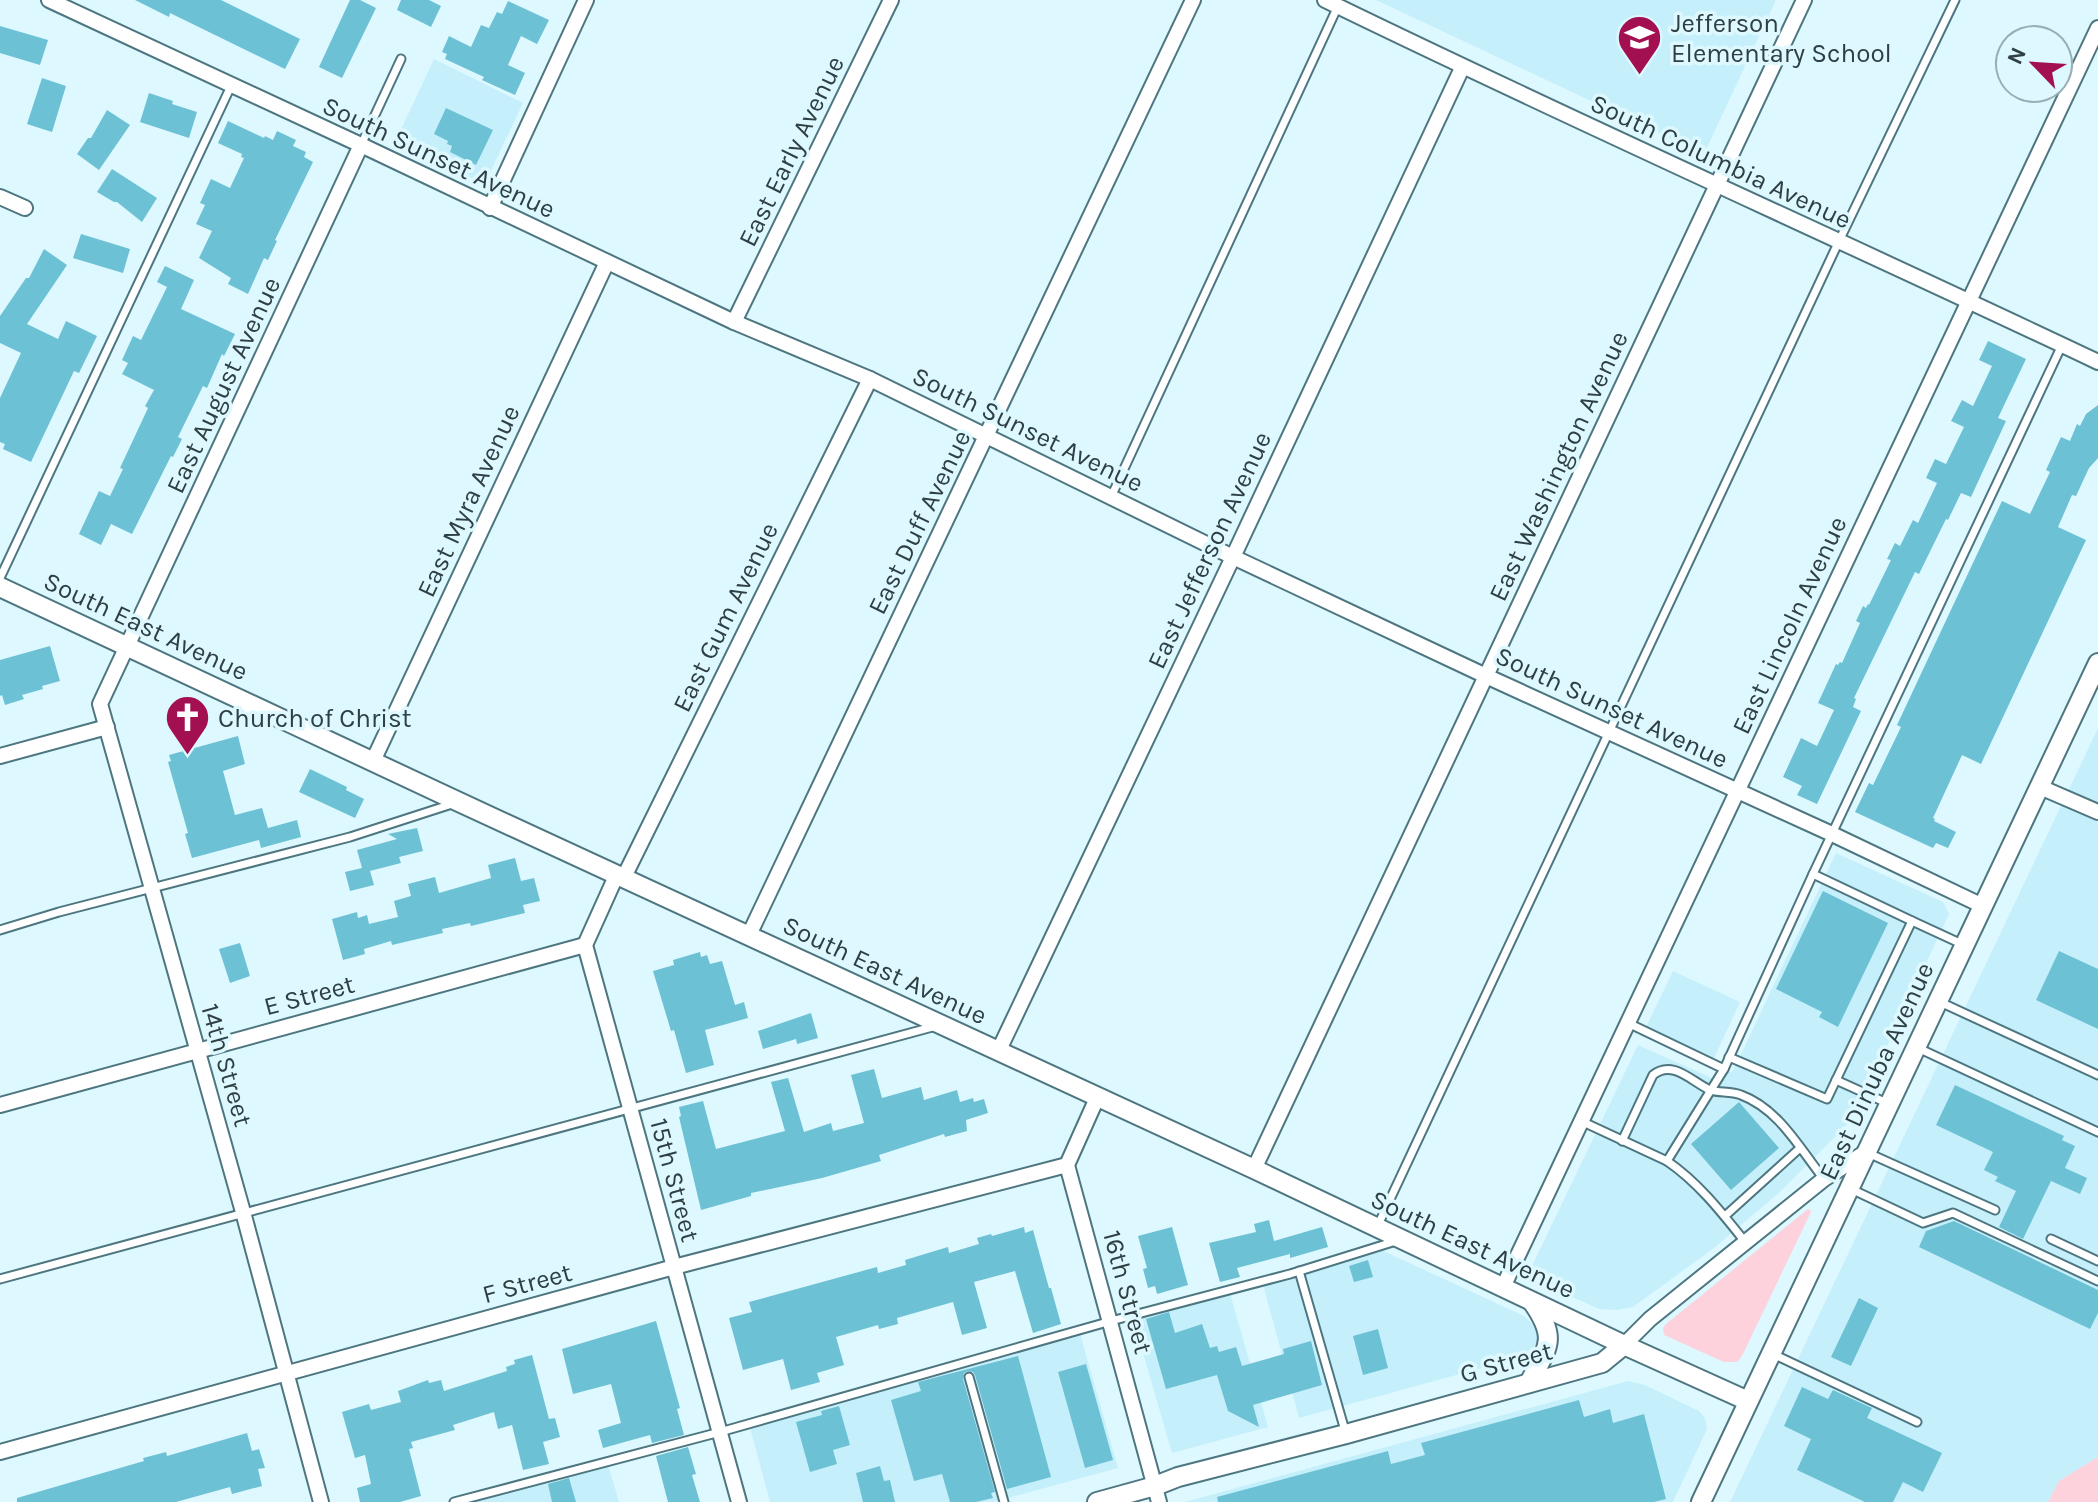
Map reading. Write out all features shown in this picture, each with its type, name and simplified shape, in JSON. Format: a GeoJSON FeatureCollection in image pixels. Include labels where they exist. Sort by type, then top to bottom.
{"type":"FeatureCollection","features":[{"type":"Feature","properties":{"kind":"street","name":"South Sunset Avenue"},"geometry":{"type":"LineString","coordinates":[[49,0],[734,322],[870,379],[1233,557],[1983,906]]}},
{"type":"Feature","properties":{"kind":"street"},"geometry":{"type":"LineString","coordinates":[[490,208],[586,0]]}},
{"type":"Feature","properties":{"kind":"street","name":"East Early Avenue"},"geometry":{"type":"LineString","coordinates":[[734,322],[891,0]]}},
{"type":"Feature","properties":{"kind":"street","name":"East Duff Avenue"},"geometry":{"type":"LineString","coordinates":[[749,935],[1193,0]]}},
{"type":"Feature","properties":{"kind":"street","name":"East Washington Avenue"},"geometry":{"type":"LineString","coordinates":[[1254,1169],[1804,0]]}},
{"type":"Feature","properties":{"kind":"street","name":"South Columbia Avenue"},"geometry":{"type":"LineString","coordinates":[[1332,3],[1462,68],[2098,362]]}},
{"type":"Feature","properties":{"kind":"street","name":"East Lincoln Avenue"},"geometry":{"type":"LineString","coordinates":[[1503,1287],[2098,28]]}},
{"type":"Feature","properties":{"kind":"street","name":"East Jefferson Avenue"},"geometry":{"type":"LineString","coordinates":[[998,1052],[1462,68]]}},
{"type":"Feature","properties":{"kind":"street","name":"East August Avenue"},"geometry":{"type":"LineString","coordinates":[[127,645],[361,145]]}},
{"type":"Feature","properties":{"kind":"street"},"geometry":{"type":"LineString","coordinates":[[0,197],[25,208]]}},
{"type":"Feature","properties":{"kind":"street","name":"East Myra Avenue"},"geometry":{"type":"LineString","coordinates":[[373,761],[607,262]]}},
{"type":"Feature","properties":{"kind":"street","name":"East Gum Avenue"},"geometry":{"type":"LineString","coordinates":[[620,876],[870,379]]}},
{"type":"Feature","properties":{"kind":"street","name":"South East Avenue"},"geometry":{"type":"LineString","coordinates":[[0,587],[1748,1401]]}},
{"type":"Feature","properties":{"kind":"street","name":"14th Street"},"geometry":{"type":"LineString","coordinates":[[127,645],[100,704],[321,1502]]}},
{"type":"Feature","properties":{"kind":"street","name":"East Dinuba Avenue"},"geometry":{"type":"LineString","coordinates":[[1701,1502],[2098,663]]}},
{"type":"Feature","properties":{"kind":"street"},"geometry":{"type":"LineString","coordinates":[[0,756],[107,727]]}},
{"type":"Feature","properties":{"kind":"street"},"geometry":{"type":"LineString","coordinates":[[2040,787],[2098,812]]}},
{"type":"Feature","properties":{"kind":"street"},"geometry":{"type":"LineString","coordinates":[[585,945],[620,876]]}},
{"type":"Feature","properties":{"kind":"street","name":"E Street"},"geometry":{"type":"LineString","coordinates":[[0,1105],[585,945]]}},
{"type":"Feature","properties":{"kind":"street","name":"15th Street"},"geometry":{"type":"LineString","coordinates":[[585,945],[739,1502]]}},
{"type":"Feature","properties":{"kind":"street"},"geometry":{"type":"LineString","coordinates":[[1067,1165],[1097,1098]]}},
{"type":"Feature","properties":{"kind":"street","name":"G Street"},"geometry":{"type":"LineString","coordinates":[[1097,1502],[1157,1494],[1178,1477],[1602,1363],[1650,1319],[1824,1179],[1866,1152]]}},
{"type":"Feature","properties":{"kind":"street","name":"F Street"},"geometry":{"type":"LineString","coordinates":[[0,1452],[674,1267],[1067,1165]]}},
{"type":"Feature","properties":{"kind":"street","name":"16th Street"},"geometry":{"type":"LineString","coordinates":[[1067,1165],[1157,1494]]}},
{"type":"Feature","properties":{"kind":"street"},"geometry":{"type":"LineString","coordinates":[[1529,1383],[1546,1349],[1548,1334],[1544,1319],[1531,1300]]}},
{"type":"Feature","properties":{"kind":"lane"},"geometry":{"type":"LineString","coordinates":[[1377,1227],[1955,0]]}},
{"type":"Feature","properties":{"kind":"lane"},"geometry":{"type":"LineString","coordinates":[[1111,497],[1332,3]]}},
{"type":"Feature","properties":{"kind":"lane"},"geometry":{"type":"LineString","coordinates":[[361,145],[401,59]]}},
{"type":"Feature","properties":{"kind":"lane"},"geometry":{"type":"LineString","coordinates":[[0,578],[231,86]]}},
{"type":"Feature","properties":{"kind":"lane"},"geometry":{"type":"LineString","coordinates":[[1667,1161],[1724,1069],[2062,345]]}},
{"type":"Feature","properties":{"kind":"lane"},"geometry":{"type":"LineString","coordinates":[[0,930],[350,837],[459,802]]}},
{"type":"Feature","properties":{"kind":"lane"},"geometry":{"type":"LineString","coordinates":[[1813,874],[1964,945]]}},
{"type":"Feature","properties":{"kind":"lane"},"geometry":{"type":"LineString","coordinates":[[1729,1057],[1827,1099],[1912,921]]}},
{"type":"Feature","properties":{"kind":"lane"},"geometry":{"type":"LineString","coordinates":[[1938,1001],[2098,1075]]}},
{"type":"Feature","properties":{"kind":"lane"},"geometry":{"type":"LineString","coordinates":[[1628,1023],[1724,1069]]}},
{"type":"Feature","properties":{"kind":"lane"},"geometry":{"type":"LineString","coordinates":[[0,1279],[940,1025]]}},
{"type":"Feature","properties":{"kind":"lane"},"geometry":{"type":"LineString","coordinates":[[1916,1047],[2098,1132]]}},
{"type":"Feature","properties":{"kind":"lane"},"geometry":{"type":"LineString","coordinates":[[1622,1141],[1653,1075],[1659,1070],[1676,1070],[1711,1090],[1740,1095],[1766,1111],[1784,1126],[1824,1179]]}},
{"type":"Feature","properties":{"kind":"lane"},"geometry":{"type":"LineString","coordinates":[[1836,1080],[1889,1104]]}},
{"type":"Feature","properties":{"kind":"lane"},"geometry":{"type":"LineString","coordinates":[[1581,1121],[1667,1161],[1710,1199],[1746,1243]]}},
{"type":"Feature","properties":{"kind":"lane"},"geometry":{"type":"LineString","coordinates":[[1725,1216],[1800,1148]]}},
{"type":"Feature","properties":{"kind":"lane"},"geometry":{"type":"LineString","coordinates":[[1866,1152],[1995,1210]]}},
{"type":"Feature","properties":{"kind":"lane"},"geometry":{"type":"LineString","coordinates":[[1849,1188],[1923,1223],[1953,1213],[2098,1281]]}},
{"type":"Feature","properties":{"kind":"lane"},"geometry":{"type":"LineString","coordinates":[[454,1502],[720,1432],[1299,1271],[1401,1239]]}},
{"type":"Feature","properties":{"kind":"lane"},"geometry":{"type":"LineString","coordinates":[[2051,1239],[2098,1261]]}},
{"type":"Feature","properties":{"kind":"lane"},"geometry":{"type":"LineString","coordinates":[[1299,1271],[1346,1434]]}},
{"type":"Feature","properties":{"kind":"lane"},"geometry":{"type":"LineString","coordinates":[[1771,1354],[1917,1422]]}},
{"type":"Feature","properties":{"kind":"lane"},"geometry":{"type":"LineString","coordinates":[[969,1377],[1004,1502]]}},
{"type":"Feature","properties":{"kind":"shaded area","name":"Jefferson Elementary School"},"geometry":{"type":"Polygon","coordinates":[[[1376,0],[1776,0],[1704,154],[1376,0]]]}},
{"type":"Feature","properties":{"kind":"shaded area"},"geometry":{"type":"Polygon","coordinates":[[[434,59],[523,103],[484,180],[474,179],[395,142],[434,59]]]}},
{"type":"Feature","properties":{"kind":"shaded area"},"geometry":{"type":"Polygon","coordinates":[[[2098,728],[2098,1457],[2059,1481],[2048,1502],[1730,1502],[2098,728]]]}},
{"type":"Feature","properties":{"kind":"shaded area"},"geometry":{"type":"Polygon","coordinates":[[[1836,853],[1943,902],[1949,914],[1856,1113],[1780,1192],[1714,1248],[1633,1307],[1599,1309],[1535,1280],[1531,1268],[1638,1045],[1712,1078],[1733,1071],[1836,853]]]}},
{"type":"Feature","properties":{"kind":"shaded area"},"geometry":{"type":"Polygon","coordinates":[[[1673,971],[1740,1002],[1714,1058],[1646,1027],[1673,971]]]}},
{"type":"Feature","properties":{"kind":"shaded area"},"geometry":{"type":"Polygon","coordinates":[[[1808,1209],[1810,1214],[1737,1362],[1724,1362],[1664,1335],[1666,1324],[1808,1209]]]}},
{"type":"Feature","properties":{"kind":"shaded area"},"geometry":{"type":"Polygon","coordinates":[[[1377,1248],[1524,1316],[1536,1327],[1539,1337],[1536,1348],[1522,1357],[1299,1418],[1262,1281],[1377,1248]]]}},
{"type":"Feature","properties":{"kind":"shaded area"},"geometry":{"type":"Polygon","coordinates":[[[1229,1290],[1268,1427],[1172,1453],[1132,1315],[1229,1290]]]}},
{"type":"Feature","properties":{"kind":"shaded area"},"geometry":{"type":"Polygon","coordinates":[[[1079,1330],[1118,1468],[993,1502],[770,1502],[749,1424],[1079,1330]]]}},
{"type":"Feature","properties":{"kind":"shaded area"},"geometry":{"type":"Polygon","coordinates":[[[1628,1381],[1645,1385],[1699,1411],[1705,1418],[1707,1429],[1673,1502],[1185,1502],[1628,1381]]]}},
{"type":"Feature","properties":{"kind":"shaded area"},"geometry":{"type":"Polygon","coordinates":[[[2098,1457],[2098,1502],[2048,1502],[2059,1481],[2098,1457]]]}},
{"type":"Feature","properties":{"kind":"shaded area"},"geometry":{"type":"Polygon","coordinates":[[[607,1461],[619,1502],[454,1502],[607,1461]]]}},
{"type":"Feature","properties":{"kind":"building"},"geometry":{"type":"Polygon","coordinates":[[[135,0],[221,0],[300,39],[285,69],[170,13],[169,17],[135,0]]]}},
{"type":"Feature","properties":{"kind":"building"},"geometry":{"type":"Polygon","coordinates":[[[350,0],[360,0],[376,8],[342,78],[319,67],[350,0]]]}},
{"type":"Feature","properties":{"kind":"building"},"geometry":{"type":"Polygon","coordinates":[[[401,0],[429,0],[441,6],[431,27],[397,10],[401,0]]]}},
{"type":"Feature","properties":{"kind":"building"},"geometry":{"type":"Polygon","coordinates":[[[508,1],[549,20],[537,44],[521,36],[508,65],[525,73],[515,95],[445,59],[447,54],[442,52],[449,36],[471,47],[481,25],[489,28],[497,12],[502,14],[508,1]]]}},
{"type":"Feature","properties":{"kind":"building"},"geometry":{"type":"Polygon","coordinates":[[[0,26],[48,40],[40,65],[0,53],[0,26]]]}},
{"type":"Feature","properties":{"kind":"building"},"geometry":{"type":"Polygon","coordinates":[[[42,78],[66,86],[52,132],[27,124],[42,78]]]}},
{"type":"Feature","properties":{"kind":"building"},"geometry":{"type":"Polygon","coordinates":[[[149,93],[197,112],[189,138],[140,122],[149,93]]]}},
{"type":"Feature","properties":{"kind":"building"},"geometry":{"type":"Polygon","coordinates":[[[446,108],[493,130],[476,165],[450,152],[452,146],[447,144],[448,141],[434,134],[446,108]]]}},
{"type":"Feature","properties":{"kind":"building"},"geometry":{"type":"Polygon","coordinates":[[[107,110],[130,125],[99,170],[77,154],[91,138],[107,110]]]}},
{"type":"Feature","properties":{"kind":"building"},"geometry":{"type":"Polygon","coordinates":[[[228,121],[264,138],[273,140],[277,131],[296,140],[293,146],[306,152],[304,157],[313,162],[268,260],[264,258],[248,294],[228,284],[231,278],[199,258],[212,231],[196,224],[205,205],[200,203],[211,179],[230,188],[244,158],[242,154],[218,143],[228,121]]]}},
{"type":"Feature","properties":{"kind":"building"},"geometry":{"type":"Polygon","coordinates":[[[112,169],[157,198],[142,222],[117,202],[97,192],[112,169]]]}},
{"type":"Feature","properties":{"kind":"building"},"geometry":{"type":"Polygon","coordinates":[[[81,234],[130,249],[123,273],[73,258],[81,234]]]}},
{"type":"Feature","properties":{"kind":"building"},"geometry":{"type":"Polygon","coordinates":[[[44,249],[67,265],[27,324],[58,339],[66,321],[97,336],[79,373],[74,371],[31,462],[3,449],[5,444],[0,442],[0,398],[21,353],[0,343],[0,316],[29,278],[44,249]]]}},
{"type":"Feature","properties":{"kind":"building"},"geometry":{"type":"Polygon","coordinates":[[[165,266],[194,280],[181,309],[235,334],[207,388],[203,386],[178,437],[182,439],[132,534],[111,524],[101,545],[79,534],[99,491],[110,496],[154,390],[122,374],[128,363],[122,360],[133,336],[141,340],[167,287],[157,282],[165,266]]]}},
{"type":"Feature","properties":{"kind":"building"},"geometry":{"type":"Polygon","coordinates":[[[1988,341],[2026,359],[1998,418],[2006,421],[1971,497],[1961,493],[1919,574],[1915,572],[1854,698],[1853,707],[1861,711],[1817,804],[1797,795],[1802,786],[1783,777],[1801,738],[1817,746],[1834,710],[1818,703],[1836,664],[1842,663],[1860,623],[1856,621],[1863,606],[1866,608],[1869,605],[1891,560],[1887,559],[1895,543],[1900,546],[1913,520],[1918,523],[1937,483],[1926,478],[1935,459],[1946,464],[1964,427],[1951,421],[1962,400],[1973,406],[1992,366],[1979,360],[1988,341]]]}},
{"type":"Feature","properties":{"kind":"building"},"geometry":{"type":"Polygon","coordinates":[[[2098,405],[2098,458],[2089,468],[2076,496],[2072,495],[2058,527],[2086,540],[1981,764],[1962,755],[1933,818],[1956,832],[1948,848],[1936,843],[1933,848],[1855,812],[1869,783],[1873,785],[1901,727],[1897,725],[2002,501],[2030,514],[2050,472],[2046,470],[2061,437],[2070,441],[2077,424],[2080,426],[2086,414],[2098,405]]]}},
{"type":"Feature","properties":{"kind":"building"},"geometry":{"type":"Polygon","coordinates":[[[50,646],[60,681],[42,686],[43,689],[22,695],[24,699],[5,705],[0,696],[0,660],[50,646]]]}},
{"type":"Feature","properties":{"kind":"building"},"geometry":{"type":"Polygon","coordinates":[[[238,736],[245,764],[223,771],[235,815],[262,808],[268,828],[297,820],[301,837],[261,848],[259,840],[192,858],[168,762],[171,761],[169,755],[238,736]]]}},
{"type":"Feature","properties":{"kind":"building"},"geometry":{"type":"Polygon","coordinates":[[[310,769],[364,799],[355,818],[299,792],[310,769]]]}},
{"type":"Feature","properties":{"kind":"building"},"geometry":{"type":"Polygon","coordinates":[[[417,828],[423,851],[399,857],[401,863],[370,871],[374,885],[350,891],[345,872],[362,868],[357,850],[397,839],[388,834],[417,828]]]}},
{"type":"Feature","properties":{"kind":"building"},"geometry":{"type":"Polygon","coordinates":[[[515,858],[521,881],[534,878],[540,901],[523,905],[525,913],[471,926],[470,923],[442,929],[443,933],[392,945],[391,941],[364,949],[365,954],[343,960],[332,919],[357,912],[358,918],[367,915],[369,924],[398,917],[394,901],[411,896],[408,884],[435,877],[439,893],[491,878],[488,865],[515,858]]]}},
{"type":"Feature","properties":{"kind":"building"},"geometry":{"type":"Polygon","coordinates":[[[1823,891],[1888,923],[1838,1027],[1819,1017],[1822,1012],[1776,989],[1823,891]]]}},
{"type":"Feature","properties":{"kind":"building"},"geometry":{"type":"Polygon","coordinates":[[[240,943],[250,976],[230,983],[219,949],[240,943]]]}},
{"type":"Feature","properties":{"kind":"building"},"geometry":{"type":"Polygon","coordinates":[[[2059,951],[2098,969],[2098,1029],[2036,1000],[2059,951]]]}},
{"type":"Feature","properties":{"kind":"building"},"geometry":{"type":"Polygon","coordinates":[[[700,952],[701,957],[707,955],[710,964],[722,961],[735,1005],[744,1002],[748,1018],[705,1030],[714,1065],[686,1073],[653,971],[674,965],[673,960],[700,952]]]}},
{"type":"Feature","properties":{"kind":"building"},"geometry":{"type":"Polygon","coordinates":[[[811,1013],[818,1038],[797,1044],[796,1039],[763,1049],[758,1031],[811,1013]]]}},
{"type":"Feature","properties":{"kind":"building"},"geometry":{"type":"Polygon","coordinates":[[[874,1069],[882,1098],[921,1087],[924,1100],[957,1090],[960,1102],[984,1099],[988,1113],[966,1120],[967,1131],[945,1137],[944,1134],[879,1155],[881,1161],[822,1178],[751,1193],[751,1196],[701,1210],[679,1107],[703,1101],[716,1149],[785,1131],[771,1082],[788,1078],[804,1132],[831,1123],[833,1131],[864,1123],[851,1075],[874,1069]]]}},
{"type":"Feature","properties":{"kind":"building"},"geometry":{"type":"Polygon","coordinates":[[[1955,1085],[2064,1136],[2062,1140],[2075,1146],[2065,1168],[2087,1178],[2080,1194],[2051,1181],[2023,1239],[1999,1227],[2016,1191],[1995,1181],[1998,1177],[1984,1170],[1993,1152],[1936,1125],[1955,1085]]]}},
{"type":"Feature","properties":{"kind":"building"},"geometry":{"type":"Polygon","coordinates":[[[1739,1102],[1779,1148],[1731,1190],[1691,1144],[1739,1102]]]}},
{"type":"Feature","properties":{"kind":"building"},"geometry":{"type":"Polygon","coordinates":[[[1269,1220],[1274,1241],[1322,1227],[1328,1247],[1237,1268],[1240,1277],[1220,1282],[1209,1243],[1256,1232],[1254,1224],[1269,1220]]]}},
{"type":"Feature","properties":{"kind":"building"},"geometry":{"type":"Polygon","coordinates":[[[1954,1221],[2098,1290],[2098,1313],[2090,1329],[1919,1247],[1926,1231],[1954,1221]]]}},
{"type":"Feature","properties":{"kind":"building"},"geometry":{"type":"Polygon","coordinates":[[[1024,1227],[1025,1233],[1033,1230],[1061,1324],[1033,1333],[1015,1271],[974,1282],[987,1328],[962,1335],[953,1302],[897,1318],[898,1324],[879,1329],[878,1325],[836,1337],[844,1365],[817,1373],[820,1382],[791,1390],[783,1359],[743,1370],[729,1318],[752,1312],[749,1302],[877,1267],[878,1273],[906,1265],[905,1260],[948,1247],[949,1253],[979,1244],[977,1238],[1024,1227]]]}},
{"type":"Feature","properties":{"kind":"building"},"geometry":{"type":"Polygon","coordinates":[[[1172,1227],[1188,1285],[1157,1294],[1155,1286],[1148,1288],[1143,1269],[1147,1268],[1138,1236],[1172,1227]]]}},
{"type":"Feature","properties":{"kind":"building"},"geometry":{"type":"Polygon","coordinates":[[[1368,1260],[1373,1277],[1354,1282],[1349,1266],[1368,1260]]]}},
{"type":"Feature","properties":{"kind":"building"},"geometry":{"type":"Polygon","coordinates":[[[1859,1298],[1878,1308],[1851,1366],[1831,1357],[1859,1298]]]}},
{"type":"Feature","properties":{"kind":"building"},"geometry":{"type":"Polygon","coordinates":[[[1169,1312],[1175,1333],[1202,1324],[1210,1348],[1217,1346],[1219,1352],[1236,1347],[1242,1366],[1284,1354],[1283,1349],[1311,1341],[1322,1385],[1253,1405],[1259,1427],[1228,1411],[1217,1375],[1166,1389],[1146,1319],[1169,1312]]]}},
{"type":"Feature","properties":{"kind":"building"},"geometry":{"type":"Polygon","coordinates":[[[656,1321],[680,1408],[677,1409],[684,1435],[652,1443],[650,1435],[603,1448],[598,1430],[621,1423],[611,1384],[573,1394],[562,1349],[656,1321]]]}},
{"type":"Feature","properties":{"kind":"building"},"geometry":{"type":"Polygon","coordinates":[[[1378,1329],[1388,1368],[1363,1375],[1353,1336],[1378,1329]]]}},
{"type":"Feature","properties":{"kind":"building"},"geometry":{"type":"Polygon","coordinates":[[[532,1355],[549,1419],[555,1418],[560,1437],[543,1442],[549,1464],[523,1470],[512,1425],[498,1429],[494,1412],[453,1425],[455,1430],[411,1442],[413,1448],[409,1449],[421,1496],[400,1502],[360,1502],[357,1488],[371,1484],[365,1455],[355,1458],[342,1412],[369,1404],[371,1410],[401,1402],[398,1391],[428,1380],[429,1383],[441,1380],[444,1391],[507,1371],[506,1367],[515,1364],[514,1360],[532,1355]]]}},
{"type":"Feature","properties":{"kind":"building"},"geometry":{"type":"Polygon","coordinates":[[[1018,1356],[1051,1477],[1007,1489],[975,1375],[968,1371],[963,1379],[995,1492],[991,1493],[993,1498],[976,1502],[950,1502],[942,1474],[914,1481],[891,1400],[921,1391],[918,1382],[1018,1356]]]}},
{"type":"Feature","properties":{"kind":"building"},"geometry":{"type":"Polygon","coordinates":[[[1086,1364],[1113,1460],[1085,1468],[1058,1372],[1086,1364]]]}},
{"type":"Feature","properties":{"kind":"building"},"geometry":{"type":"Polygon","coordinates":[[[1802,1387],[1828,1399],[1833,1390],[1872,1408],[1867,1418],[1942,1453],[1923,1492],[1903,1482],[1893,1502],[1865,1502],[1797,1470],[1811,1439],[1784,1426],[1802,1387]]]}},
{"type":"Feature","properties":{"kind":"building"},"geometry":{"type":"Polygon","coordinates":[[[1579,1400],[1584,1417],[1610,1409],[1613,1423],[1644,1414],[1666,1499],[1654,1502],[1218,1502],[1217,1497],[1388,1451],[1391,1464],[1425,1455],[1421,1443],[1579,1400]]]}},
{"type":"Feature","properties":{"kind":"building"},"geometry":{"type":"Polygon","coordinates":[[[839,1406],[850,1445],[833,1450],[837,1464],[810,1472],[796,1422],[822,1415],[821,1411],[839,1406]]]}},
{"type":"Feature","properties":{"kind":"building"},"geometry":{"type":"Polygon","coordinates":[[[247,1433],[252,1451],[259,1449],[265,1468],[258,1469],[262,1486],[232,1494],[230,1487],[176,1502],[17,1502],[17,1498],[144,1461],[143,1458],[166,1452],[167,1456],[247,1433]]]}},
{"type":"Feature","properties":{"kind":"building"},"geometry":{"type":"Polygon","coordinates":[[[688,1447],[700,1502],[668,1502],[656,1456],[688,1447]]]}},
{"type":"Feature","properties":{"kind":"building"},"geometry":{"type":"Polygon","coordinates":[[[880,1466],[884,1481],[890,1480],[895,1502],[863,1502],[856,1473],[880,1466]]]}},
{"type":"Feature","properties":{"kind":"building"},"geometry":{"type":"Polygon","coordinates":[[[569,1478],[576,1502],[552,1502],[548,1484],[569,1478]]]}},
{"type":"Feature","properties":{"kind":"place","name":"Jefferson Elementary School"},"geometry":{"type":"Point","coordinates":[1640,77]}},
{"type":"Feature","properties":{"kind":"place","name":"Church of Christ"},"geometry":{"type":"Point","coordinates":[187,757]}}]}
